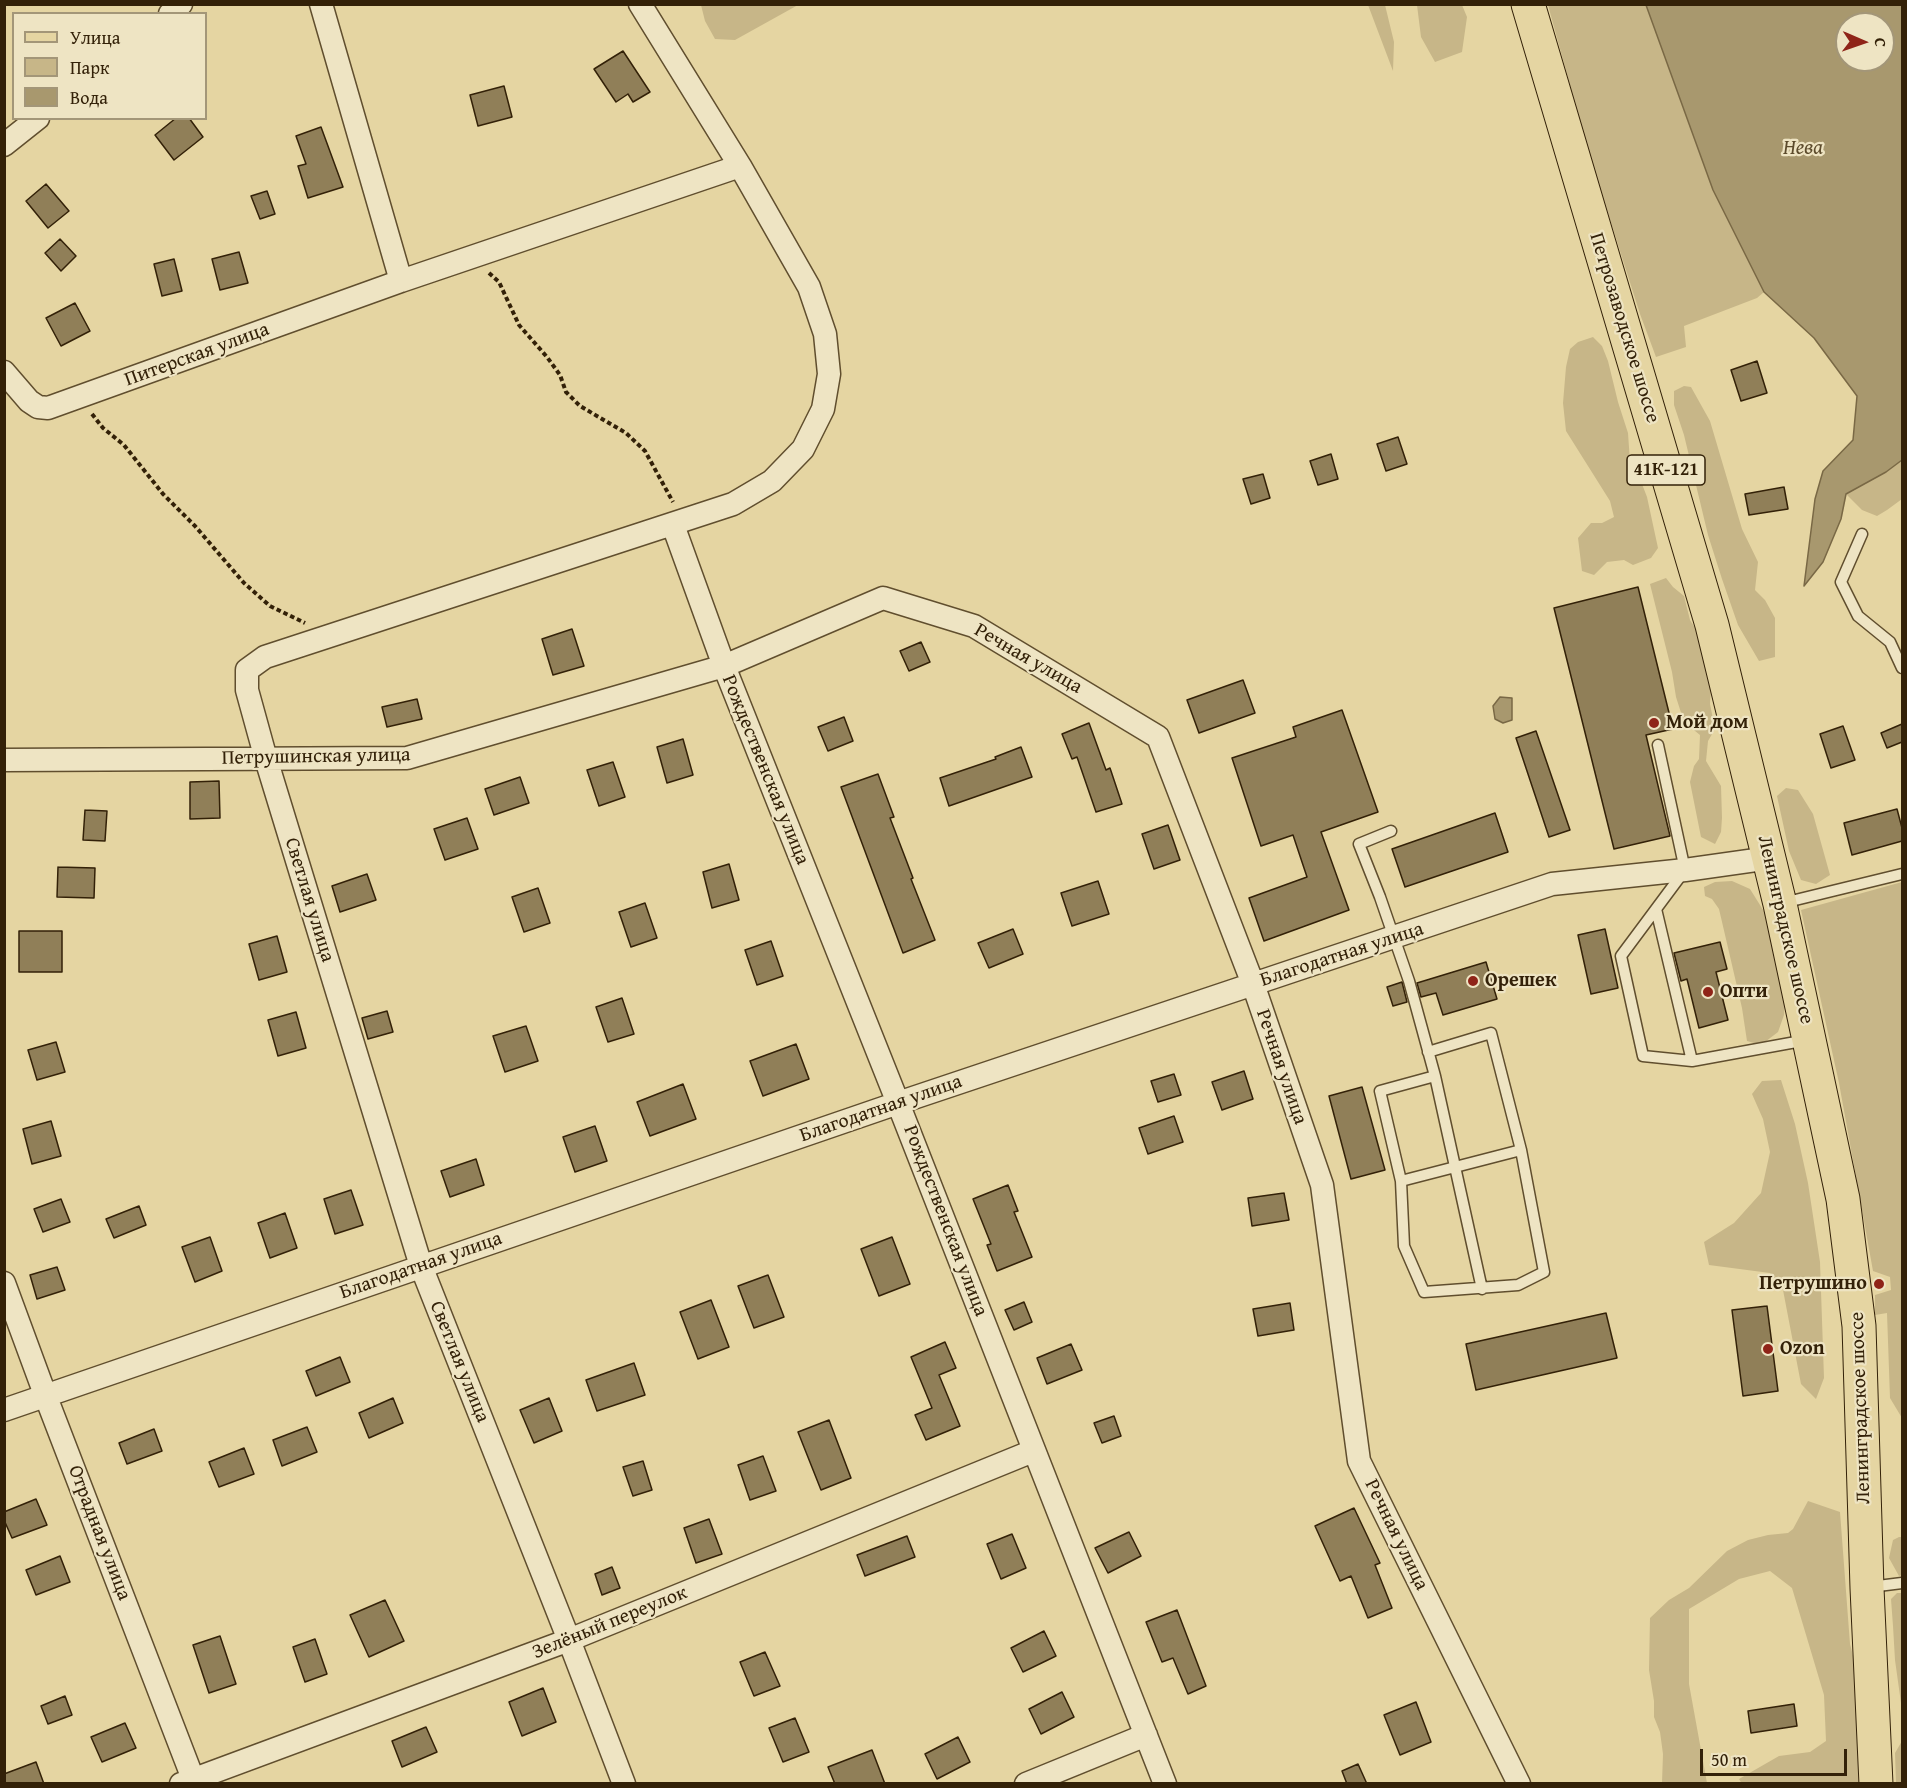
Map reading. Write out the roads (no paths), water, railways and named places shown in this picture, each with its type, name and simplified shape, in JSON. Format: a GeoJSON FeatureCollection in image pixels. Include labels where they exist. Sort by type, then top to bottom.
{"type":"FeatureCollection","features":[{"type":"Feature","properties":{"kind":"main road","name":"Петрозаводское шоссе"},"geometry":{"type":"LineString","coordinates":[[1528,4],[1712,625],[1753,792]]}},
{"type":"Feature","properties":{"kind":"main road","name":"Ленинградское шоссе"},"geometry":{"type":"LineString","coordinates":[[1753,792],[1770,858],[1843,1199],[1857,1303],[1876,1784]]}},
{"type":"Feature","properties":{"kind":"street"},"geometry":{"type":"LineString","coordinates":[[321,4],[401,281]]}},
{"type":"Feature","properties":{"kind":"street"},"geometry":{"type":"LineString","coordinates":[[640,4],[740,166],[809,286],[825,334],[829,374],[823,410],[803,449],[772,481],[734,504],[673,525]]}},
{"type":"Feature","properties":{"kind":"street"},"geometry":{"type":"LineString","coordinates":[[4,145],[35,120]]}},
{"type":"Feature","properties":{"kind":"street","name":"Питерская улица"},"geometry":{"type":"LineString","coordinates":[[4,372],[29,401],[38,407],[48,408],[401,281],[740,166]]}},
{"type":"Feature","properties":{"kind":"street","name":"Светлая улица"},"geometry":{"type":"LineString","coordinates":[[624,1784],[421,1266],[266,759],[247,690],[247,670],[265,657],[673,525]]}},
{"type":"Feature","properties":{"kind":"street","name":"Рождественская улица"},"geometry":{"type":"LineString","coordinates":[[673,525],[724,666],[1165,1784]]}},
{"type":"Feature","properties":{"kind":"street","name":"Речная улица"},"geometry":{"type":"LineString","coordinates":[[724,666],[884,598],[974,626],[1158,736],[1253,984],[1322,1185],[1359,1461],[1519,1784]]}},
{"type":"Feature","properties":{"kind":"street","name":"Петрушинская улица"},"geometry":{"type":"LineString","coordinates":[[4,760],[407,759],[724,666]]}},
{"type":"Feature","properties":{"kind":"street","name":"Благодатная улица"},"geometry":{"type":"LineString","coordinates":[[4,1410],[898,1103],[1552,884],[1685,870],[1770,858]]}},
{"type":"Feature","properties":{"kind":"street","name":"Отрадная улица"},"geometry":{"type":"LineString","coordinates":[[4,1283],[190,1782]]}},
{"type":"Feature","properties":{"kind":"street","name":"Зелёный переулок"},"geometry":{"type":"LineString","coordinates":[[190,1782],[569,1640],[1034,1451]]}},
{"type":"Feature","properties":{"kind":"street"},"geometry":{"type":"LineString","coordinates":[[1026,1784],[1146,1735]]}},
{"type":"Feature","properties":{"kind":"lane"},"geometry":{"type":"LineString","coordinates":[[1862,534],[1841,582],[1858,616],[1890,642],[1902,668]]}},
{"type":"Feature","properties":{"kind":"lane"},"geometry":{"type":"LineString","coordinates":[[1658,745],[1685,870],[1621,956],[1643,1056],[1692,1061],[1809,1040]]}},
{"type":"Feature","properties":{"kind":"lane"},"geometry":{"type":"LineString","coordinates":[[1391,831],[1359,844],[1409,981],[1434,1076],[1482,1289]]}},
{"type":"Feature","properties":{"kind":"lane"},"geometry":{"type":"LineString","coordinates":[[1780,904],[1902,874]]}},
{"type":"Feature","properties":{"kind":"lane"},"geometry":{"type":"LineString","coordinates":[[1656,909],[1692,1061]]}},
{"type":"Feature","properties":{"kind":"lane"},"geometry":{"type":"LineString","coordinates":[[1428,1052],[1491,1033],[1521,1150],[1544,1272],[1518,1285],[1424,1292],[1404,1246],[1401,1181],[1380,1091],[1434,1076]]}},
{"type":"Feature","properties":{"kind":"lane"},"geometry":{"type":"LineString","coordinates":[[1401,1181],[1521,1150]]}},
{"type":"Feature","properties":{"kind":"lane"},"geometry":{"type":"LineString","coordinates":[[1867,1588],[1902,1583]]}},
{"type":"Feature","properties":{"kind":"water","name":"Нева"},"geometry":{"type":"Polygon","coordinates":[[[1646,5],[1902,5],[1902,460],[1886,472],[1846,494],[1841,519],[1823,562],[1804,586],[1815,499],[1823,471],[1853,440],[1857,396],[1814,338],[1764,292],[1713,190],[1646,5]]]}},
{"type":"Feature","properties":{"kind":"water"},"geometry":{"type":"Polygon","coordinates":[[[1500,697],[1512,698],[1512,720],[1503,723],[1495,719],[1493,706],[1500,697]]]}},
{"type":"Feature","properties":{"kind":"place","name":"Мой дом"},"geometry":{"type":"Point","coordinates":[1654,723]}},
{"type":"Feature","properties":{"kind":"place","name":"Орешек"},"geometry":{"type":"Point","coordinates":[1473,981]}},
{"type":"Feature","properties":{"kind":"place","name":"Опти"},"geometry":{"type":"Point","coordinates":[1708,992]}},
{"type":"Feature","properties":{"kind":"place","name":"Петрушино"},"geometry":{"type":"Point","coordinates":[1879,1284]}},
{"type":"Feature","properties":{"kind":"place","name":"Ozon"},"geometry":{"type":"Point","coordinates":[1768,1349]}}]}
